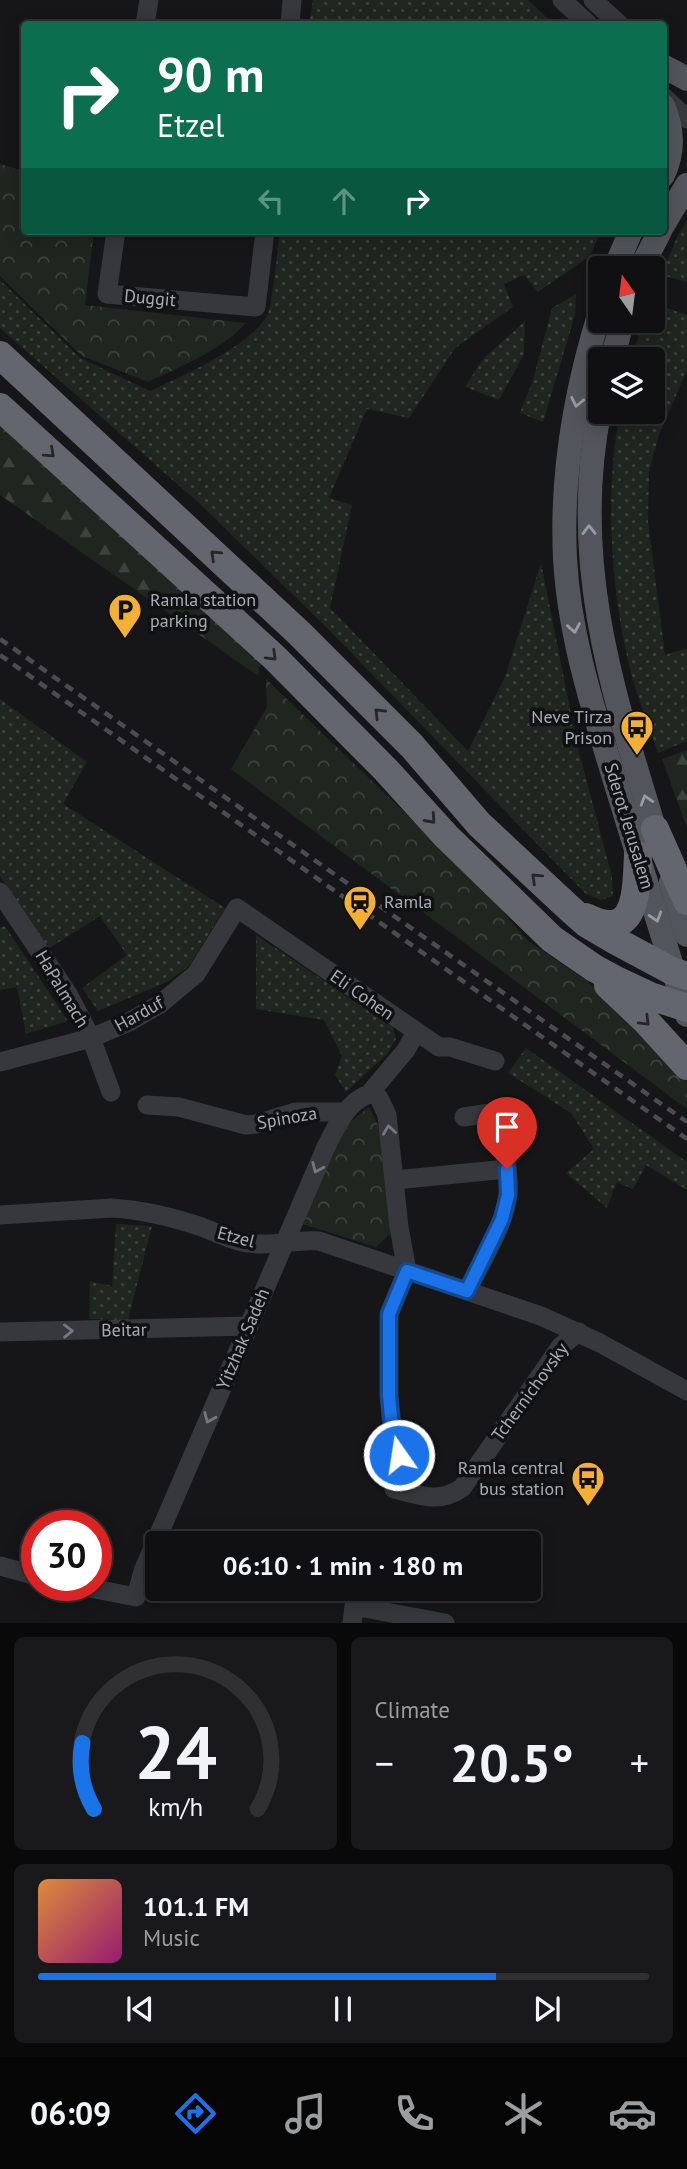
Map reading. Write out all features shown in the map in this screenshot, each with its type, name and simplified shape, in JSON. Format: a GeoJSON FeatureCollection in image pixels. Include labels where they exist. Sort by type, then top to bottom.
{"type":"FeatureCollection","features":[{"type":"Feature","properties":{"kind":"highway"},"geometry":{"type":"LineString","coordinates":[[0,355],[299,633],[412,746],[480,824],[569,908],[616,941],[680,974]]}},
{"type":"Feature","properties":{"kind":"highway"},"geometry":{"type":"LineString","coordinates":[[0,407],[275,658],[386,770],[446,836],[558,943],[619,994],[687,1066]]}},
{"type":"Feature","properties":{"kind":"highway"},"geometry":{"type":"LineString","coordinates":[[655,830],[687,901]]}},
{"type":"Feature","properties":{"kind":"highway"},"geometry":{"type":"LineString","coordinates":[[569,908],[606,925],[625,918],[636,898],[638,855]]}},
{"type":"Feature","properties":{"kind":"highway"},"geometry":{"type":"LineString","coordinates":[[558,943],[618,981],[686,1010]]}},
{"type":"Feature","properties":{"kind":"main road"},"geometry":{"type":"LineString","coordinates":[[667,68],[687,79]]}},
{"type":"Feature","properties":{"kind":"main road"},"geometry":{"type":"LineString","coordinates":[[667,116],[672,139],[667,166]]}},
{"type":"Feature","properties":{"kind":"main road"},"geometry":{"type":"LineString","coordinates":[[667,170],[687,139]]}},
{"type":"Feature","properties":{"kind":"main road"},"geometry":{"type":"LineString","coordinates":[[667,218],[687,185]]}},
{"type":"Feature","properties":{"kind":"main road"},"geometry":{"type":"LineString","coordinates":[[620,256],[629,235]]}},
{"type":"Feature","properties":{"kind":"main road"},"geometry":{"type":"LineString","coordinates":[[647,256],[658,235]]}},
{"type":"Feature","properties":{"kind":"main road","name":"Sderot Jerusalem"},"geometry":{"type":"LineString","coordinates":[[595,333],[571,428],[565,560],[577,644],[591,701],[638,855],[680,974],[686,1010]]}},
{"type":"Feature","properties":{"kind":"main road","name":"Sderot Jerusalem"},"geometry":{"type":"LineString","coordinates":[[597,424],[589,518],[595,604],[614,695],[687,935]]}},
{"type":"Feature","properties":{"kind":"street"},"geometry":{"type":"LineString","coordinates":[[146,21],[149,0]]}},
{"type":"Feature","properties":{"kind":"street"},"geometry":{"type":"LineString","coordinates":[[290,21],[292,0]]}},
{"type":"Feature","properties":{"kind":"street"},"geometry":{"type":"LineString","coordinates":[[562,0],[585,21]]}},
{"type":"Feature","properties":{"kind":"street"},"geometry":{"type":"LineString","coordinates":[[593,0],[616,21]]}},
{"type":"Feature","properties":{"kind":"street"},"geometry":{"type":"LineString","coordinates":[[667,70],[687,90]]}},
{"type":"Feature","properties":{"kind":"street"},"geometry":{"type":"LineString","coordinates":[[667,100],[687,119]]}},
{"type":"Feature","properties":{"kind":"street","name":"Duggit"},"geometry":{"type":"LineString","coordinates":[[115,235],[107,294],[256,307],[265,235]]}},
{"type":"Feature","properties":{"kind":"street","name":"HaPalmach"},"geometry":{"type":"LineString","coordinates":[[0,892],[68,994],[91,1038],[111,1092]]}},
{"type":"Feature","properties":{"kind":"street","name":"Harduf"},"geometry":{"type":"LineString","coordinates":[[0,1062],[91,1038],[129,1023],[160,1004],[196,974],[237,908]]}},
{"type":"Feature","properties":{"kind":"street","name":"Eli Cohen"},"geometry":{"type":"LineString","coordinates":[[237,908],[439,1047],[450,1047],[495,1061]]}},
{"type":"Feature","properties":{"kind":"street","name":"Yitzhak Sadeh"},"geometry":{"type":"LineString","coordinates":[[112,1592],[136,1597],[143,1572],[326,1147],[345,1112],[361,1097],[376,1091],[416,1032]]}},
{"type":"Feature","properties":{"kind":"street"},"geometry":{"type":"LineString","coordinates":[[376,1091],[387,1115],[399,1227],[407,1271]]}},
{"type":"Feature","properties":{"kind":"street","name":"Spinoza"},"geometry":{"type":"LineString","coordinates":[[147,1105],[179,1107],[246,1125],[295,1112],[345,1112]]}},
{"type":"Feature","properties":{"kind":"street"},"geometry":{"type":"LineString","coordinates":[[464,1116],[497,1112],[507,1169],[508,1195],[502,1219],[467,1291]]}},
{"type":"Feature","properties":{"kind":"street"},"geometry":{"type":"LineString","coordinates":[[396,1180],[507,1169]]}},
{"type":"Feature","properties":{"kind":"street","name":"Etzel"},"geometry":{"type":"LineString","coordinates":[[0,1215],[112,1208],[148,1211],[245,1243],[258,1245],[299,1239],[319,1241],[467,1291],[489,1307],[573,1336],[687,1391]]}},
{"type":"Feature","properties":{"kind":"street"},"geometry":{"type":"LineString","coordinates":[[372,1257],[392,1248],[399,1227]]}},
{"type":"Feature","properties":{"kind":"street","name":"Tchernichovsky"},"geometry":{"type":"LineString","coordinates":[[407,1271],[389,1314],[389,1396],[393,1436],[399,1455],[394,1489],[438,1498],[449,1496],[463,1488],[573,1336]]}},
{"type":"Feature","properties":{"kind":"street","name":"Beitar"},"geometry":{"type":"LineString","coordinates":[[0,1332],[249,1326]]}},
{"type":"Feature","properties":{"kind":"street","name":"Etzel"},"geometry":{"type":"LineString","coordinates":[[573,1336],[601,1356],[687,1403]]}},
{"type":"Feature","properties":{"kind":"street"},"geometry":{"type":"LineString","coordinates":[[0,1566],[21,1572]]}},
{"type":"Feature","properties":{"kind":"street"},"geometry":{"type":"LineString","coordinates":[[357,1618],[445,1623]]}},
{"type":"Feature","properties":{"kind":"green space"},"geometry":{"type":"Polygon","coordinates":[[[313,0],[528,0],[551,21],[310,21],[313,0]]]}},
{"type":"Feature","properties":{"kind":"green space"},"geometry":{"type":"Polygon","coordinates":[[[0,164],[21,170],[21,235],[94,235],[85,305],[246,323],[212,350],[148,382],[82,356],[0,276],[0,164]]]}},
{"type":"Feature","properties":{"kind":"green space"},"geometry":{"type":"Polygon","coordinates":[[[687,221],[687,282],[665,276],[665,266],[687,221]]]}},
{"type":"Feature","properties":{"kind":"green space"},"geometry":{"type":"Polygon","coordinates":[[[280,235],[599,235],[590,256],[538,292],[524,275],[504,284],[513,307],[455,348],[409,418],[367,409],[329,498],[352,505],[330,608],[468,751],[505,677],[541,563],[577,744],[612,877],[613,896],[601,900],[586,894],[328,629],[200,504],[0,328],[0,280],[80,358],[150,391],[230,350],[258,328],[269,311],[280,235]]]}},
{"type":"Feature","properties":{"kind":"green space"},"geometry":{"type":"Polygon","coordinates":[[[576,294],[575,315],[543,422],[520,413],[533,380],[552,308],[576,294]]]}},
{"type":"Feature","properties":{"kind":"green space"},"geometry":{"type":"Polygon","coordinates":[[[665,307],[687,315],[687,370],[665,421],[665,347],[635,347],[640,333],[665,333],[665,307]]]}},
{"type":"Feature","properties":{"kind":"green space"},"geometry":{"type":"Polygon","coordinates":[[[525,321],[524,354],[499,400],[465,387],[483,359],[525,321]]]}},
{"type":"Feature","properties":{"kind":"green space"},"geometry":{"type":"Polygon","coordinates":[[[618,424],[664,424],[649,472],[648,521],[665,655],[687,648],[687,741],[658,753],[634,684],[617,600],[611,505],[618,424]]]}},
{"type":"Feature","properties":{"kind":"green space"},"geometry":{"type":"Polygon","coordinates":[[[0,426],[261,659],[258,676],[0,495],[0,426]]]}},
{"type":"Feature","properties":{"kind":"green space"},"geometry":{"type":"Polygon","coordinates":[[[266,679],[480,885],[527,940],[587,981],[657,1047],[687,1081],[687,1109],[231,769],[267,707],[266,679]]]}},
{"type":"Feature","properties":{"kind":"green space"},"geometry":{"type":"Polygon","coordinates":[[[0,699],[87,762],[63,804],[225,908],[189,966],[167,982],[98,1011],[82,988],[127,955],[100,916],[48,949],[0,876],[0,699]]]}},
{"type":"Feature","properties":{"kind":"green space"},"geometry":{"type":"Polygon","coordinates":[[[687,750],[687,828],[662,759],[687,750]]]}},
{"type":"Feature","properties":{"kind":"green space"},"geometry":{"type":"Polygon","coordinates":[[[5,926],[68,1021],[26,1034],[17,987],[0,990],[0,928],[5,926]]]}},
{"type":"Feature","properties":{"kind":"green space"},"geometry":{"type":"Polygon","coordinates":[[[256,935],[393,1027],[396,1039],[387,1054],[346,1092],[335,1075],[342,1056],[324,1020],[256,1009],[256,935]]]}},
{"type":"Feature","properties":{"kind":"green space"},"geometry":{"type":"Polygon","coordinates":[[[526,1048],[687,1162],[687,1190],[646,1165],[633,1189],[617,1182],[607,1208],[566,1173],[594,1149],[571,1113],[508,1073],[526,1048]]]}},
{"type":"Feature","properties":{"kind":"green space"},"geometry":{"type":"Polygon","coordinates":[[[369,1107],[381,1131],[392,1232],[376,1247],[299,1223],[348,1124],[369,1107]]]}},
{"type":"Feature","properties":{"kind":"green space"},"geometry":{"type":"Polygon","coordinates":[[[116,1224],[152,1226],[128,1320],[89,1319],[90,1281],[112,1286],[116,1224]]]}},
{"type":"Feature","properties":{"kind":"railway"},"geometry":{"type":"LineString","coordinates":[[0,639],[687,1122]]}},
{"type":"Feature","properties":{"kind":"railway"},"geometry":{"type":"LineString","coordinates":[[0,655],[687,1139]]}},
{"type":"Feature","properties":{"kind":"place","name":"Ramla station parking"},"geometry":{"type":"Point","coordinates":[125,640]}},
{"type":"Feature","properties":{"kind":"place","name":"Neve Tirza Prison"},"geometry":{"type":"Point","coordinates":[637,757]}},
{"type":"Feature","properties":{"kind":"place","name":"Ramla"},"geometry":{"type":"Point","coordinates":[360,932]}},
{"type":"Feature","properties":{"kind":"place","name":"Ramla central bus station"},"geometry":{"type":"Point","coordinates":[588,1508]}},
{"type":"Feature","properties":{"kind":"route"},"geometry":{"type":"LineString","coordinates":[[399,1455],[393,1436],[389,1396],[389,1314],[407,1271],[467,1291],[502,1219],[508,1195],[507,1169]]}}]}
